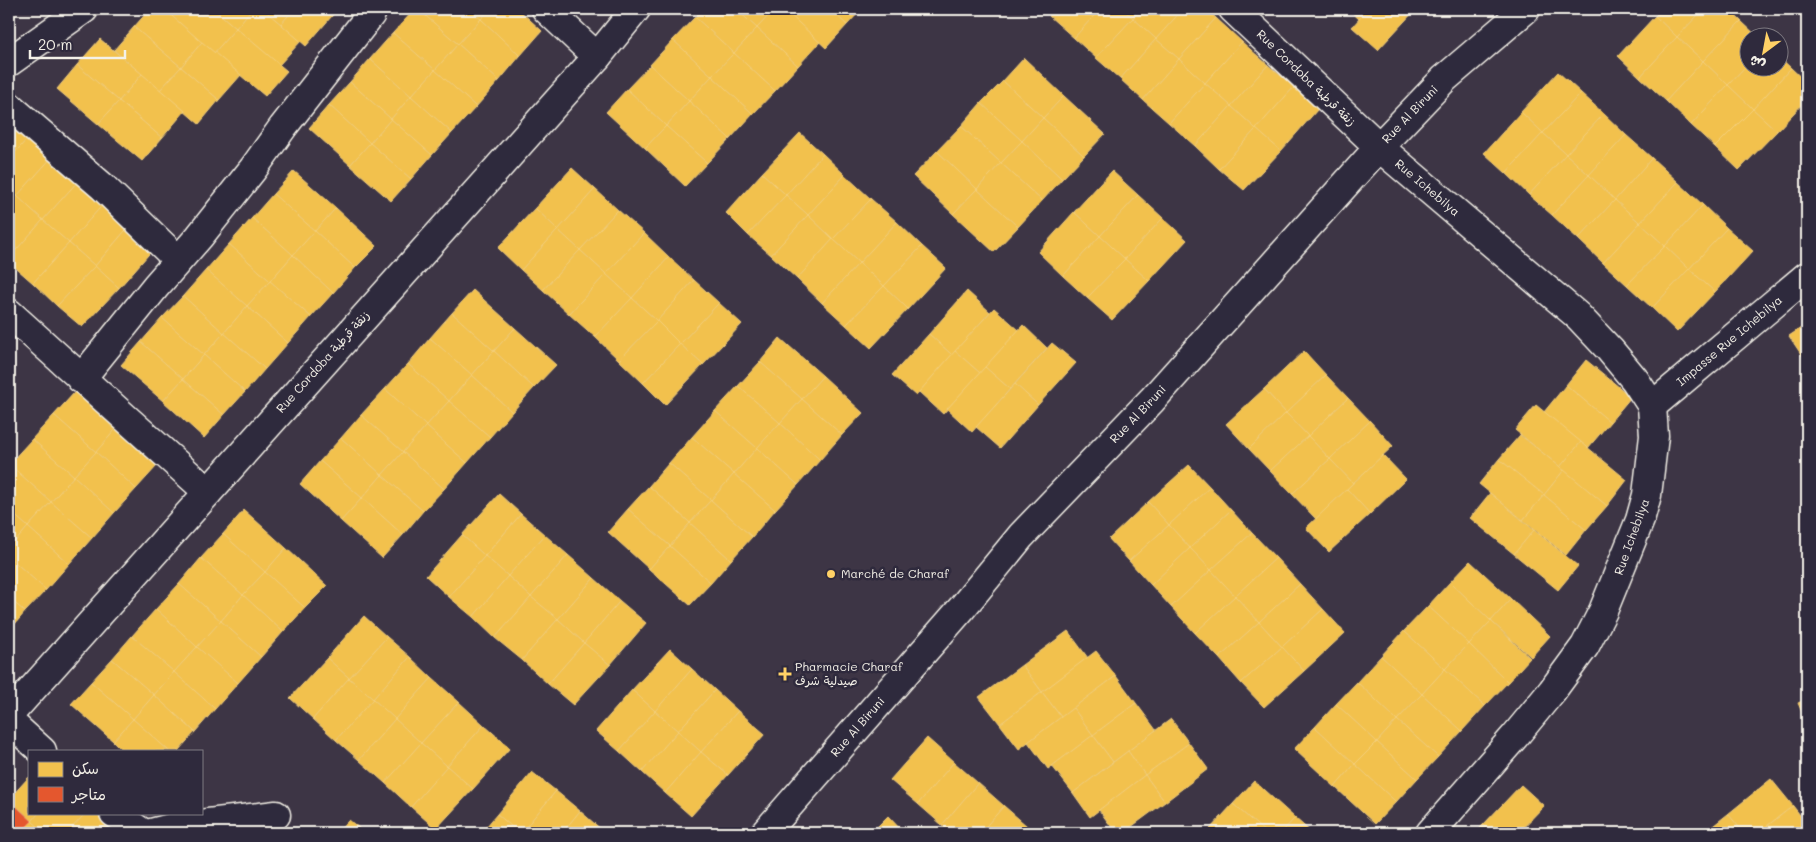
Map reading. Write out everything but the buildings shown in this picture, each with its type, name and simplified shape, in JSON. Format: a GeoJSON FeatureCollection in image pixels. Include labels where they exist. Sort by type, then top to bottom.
{"type":"FeatureCollection","features":[{"type":"Feature","properties":{"kind":"street"},"geometry":{"type":"LineString","coordinates":[[9,62],[84,9]]}},
{"type":"Feature","properties":{"kind":"street"},"geometry":{"type":"LineString","coordinates":[[81,379],[253,170],[283,127],[371,14],[370,9]]}},
{"type":"Feature","properties":{"kind":"street"},"geometry":{"type":"LineString","coordinates":[[546,9],[597,57]]}},
{"type":"Feature","properties":{"kind":"street","name":"Rue Cordoba زنقة قرطبة"},"geometry":{"type":"LineString","coordinates":[[9,716],[326,358],[597,57],[636,9]]}},
{"type":"Feature","properties":{"kind":"street","name":"Rue Cordoba زنقة قرطبة"},"geometry":{"type":"LineString","coordinates":[[1233,9],[1380,147]]}},
{"type":"Feature","properties":{"kind":"street","name":"Rue Al Biruni"},"geometry":{"type":"LineString","coordinates":[[765,833],[962,608],[1021,536],[1152,400],[1380,147],[1444,79],[1526,9]]}},
{"type":"Feature","properties":{"kind":"street"},"geometry":{"type":"LineString","coordinates":[[9,106],[103,187],[178,260]]}},
{"type":"Feature","properties":{"kind":"street","name":"Rue Ichebilya"},"geometry":{"type":"LineString","coordinates":[[1380,147],[1578,316],[1635,380],[1652,406],[1654,436],[1648,495],[1640,520],[1603,611],[1585,646],[1552,691],[1430,833]]}},
{"type":"Feature","properties":{"kind":"street","name":"Impasse Rue Ichebilya"},"geometry":{"type":"LineString","coordinates":[[1652,406],[1807,276]]}},
{"type":"Feature","properties":{"kind":"street"},"geometry":{"type":"LineString","coordinates":[[9,313],[208,492]]}},
{"type":"Feature","properties":{"kind":"street"},"geometry":{"type":"LineString","coordinates":[[9,721],[41,750]]}},
{"type":"Feature","properties":{"kind":"street"},"geometry":{"type":"LineString","coordinates":[[115,814],[143,833]]}},
{"type":"Feature","properties":{"kind":"street"},"geometry":{"type":"LineString","coordinates":[[151,833],[174,827],[276,815]]}},
{"type":"Feature","properties":{"kind":"place","name":"Marché de Charaf"},"geometry":{"type":"Point","coordinates":[831,574]}},
{"type":"Feature","properties":{"kind":"place","name":"Pharmacie Charaf صيدلية شرف"},"geometry":{"type":"Point","coordinates":[785,674]}}]}
